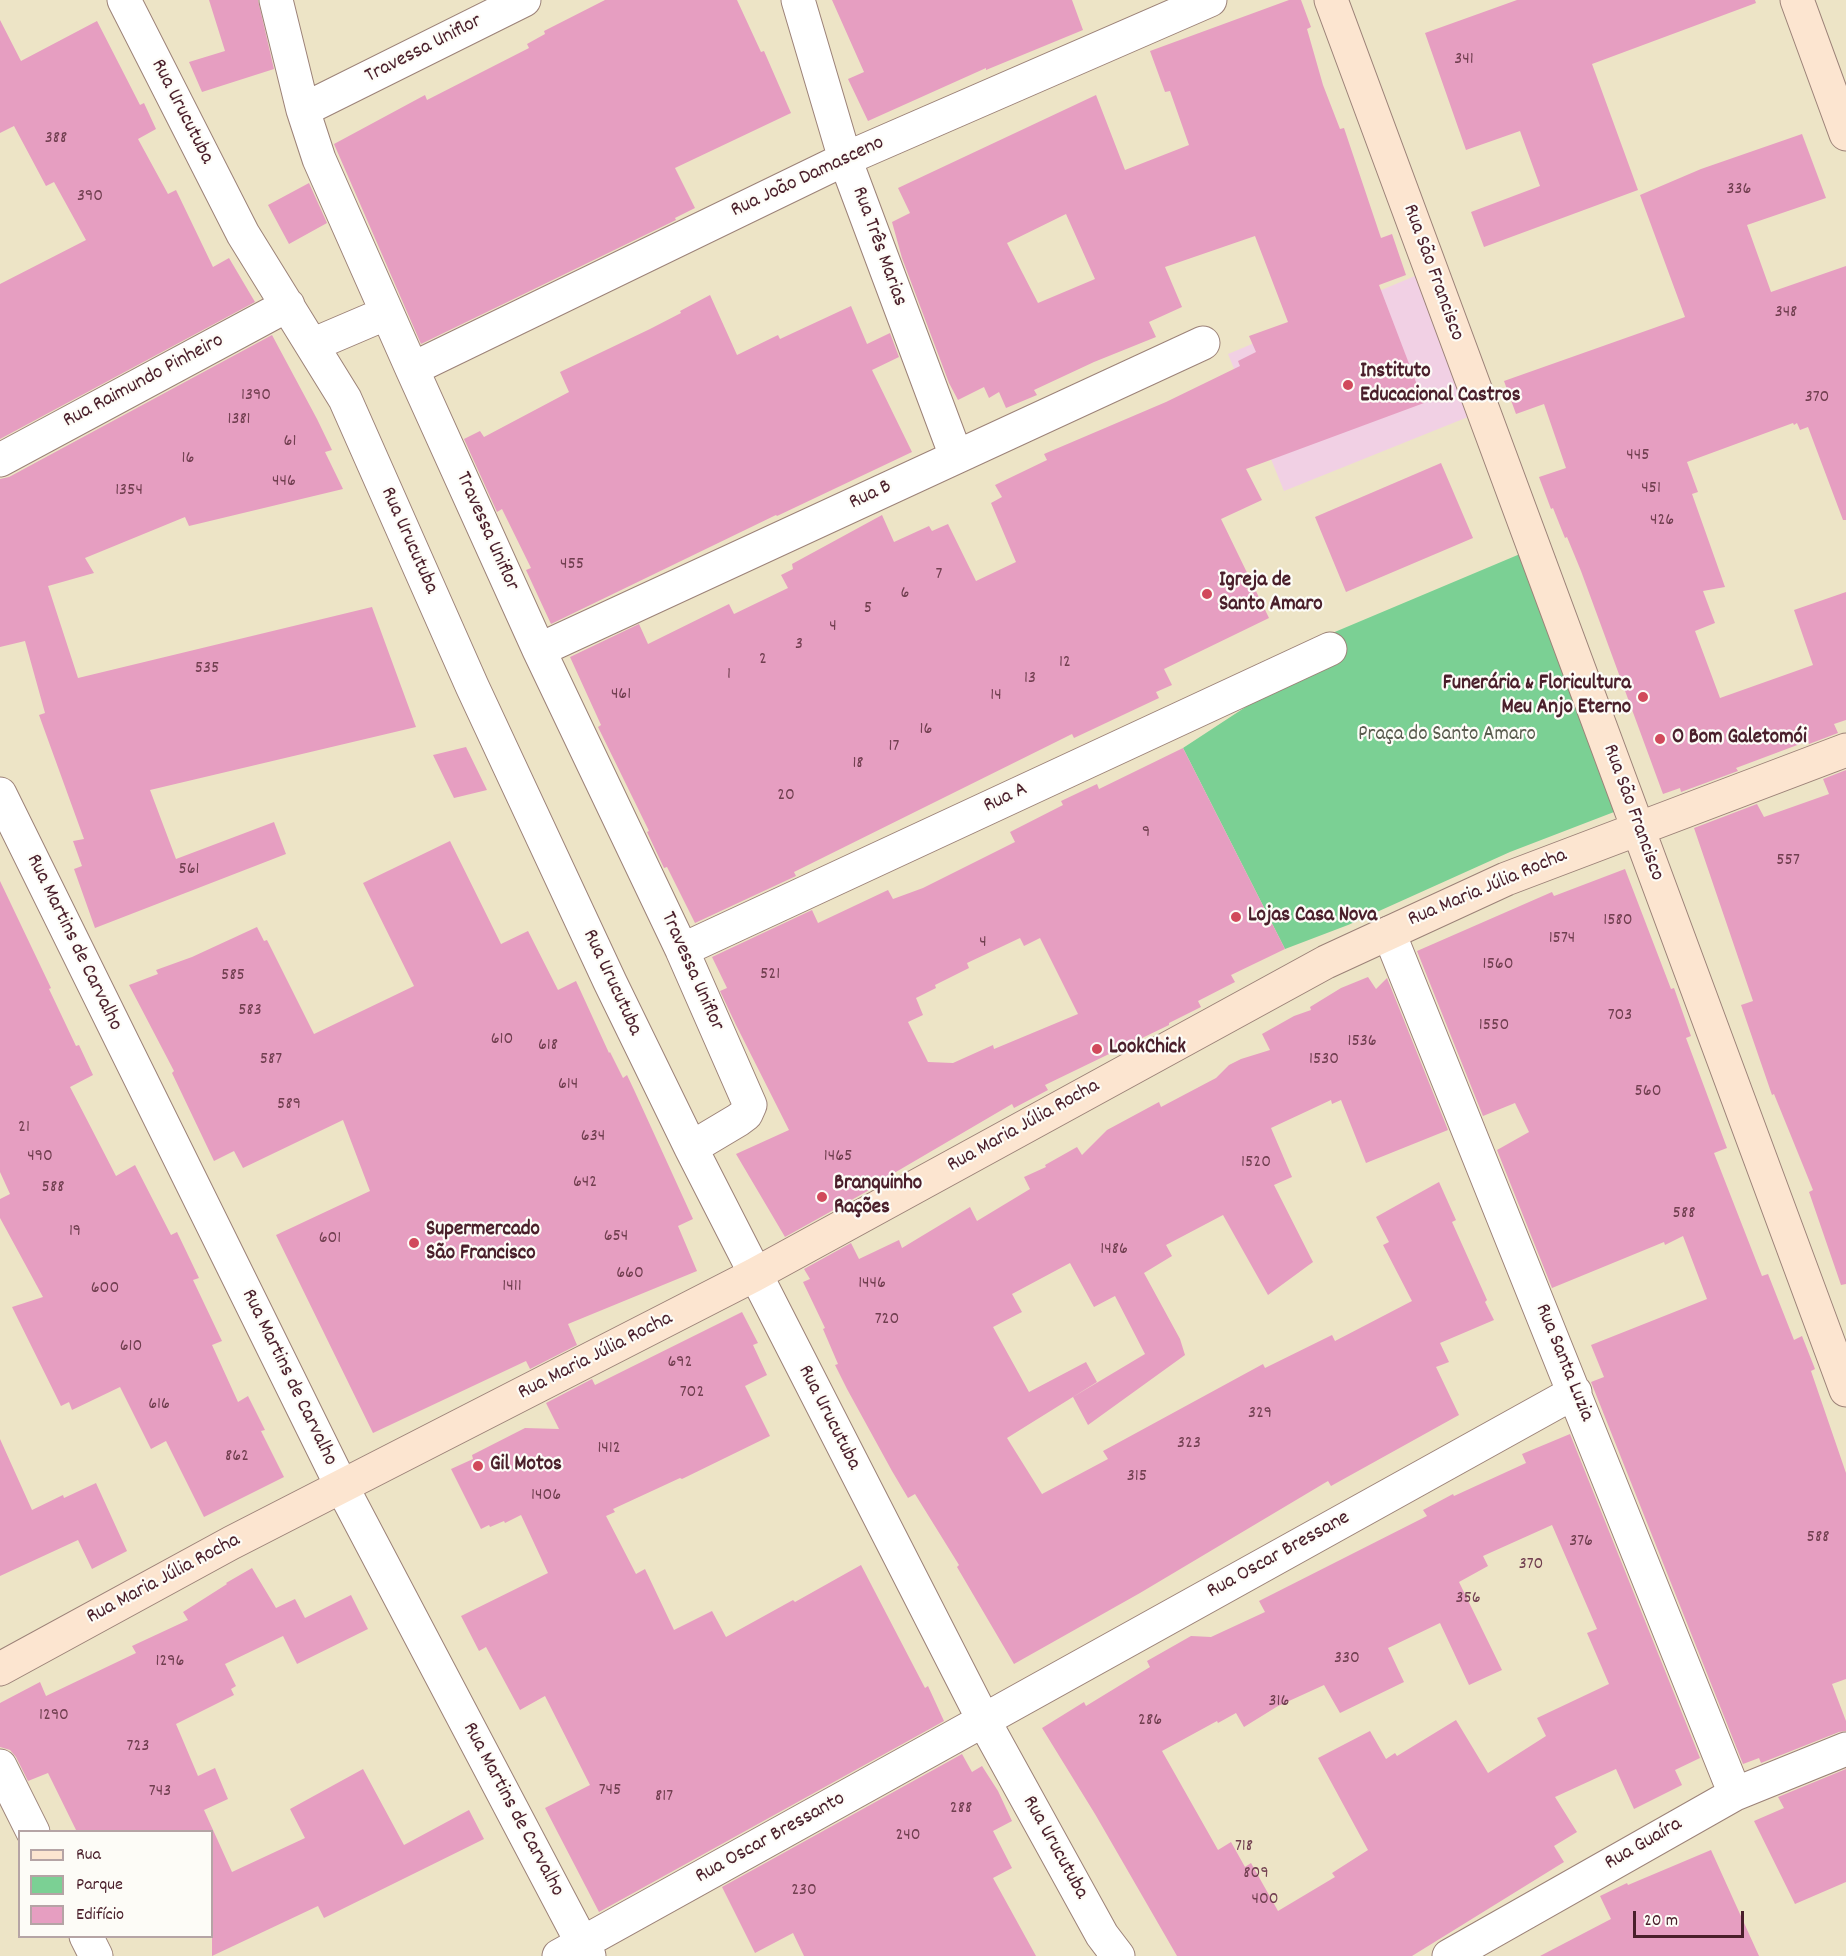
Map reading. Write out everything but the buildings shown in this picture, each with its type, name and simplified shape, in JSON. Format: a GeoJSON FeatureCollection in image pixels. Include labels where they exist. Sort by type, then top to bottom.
{"type":"FeatureCollection","features":[{"type":"Feature","properties":{"kind":"street","name":"Rua Urucutuba"},"geometry":{"type":"LineString","coordinates":[[124,0],[243,234],[345,399],[481,707],[610,982],[754,1275],[984,1720],[1102,1935],[1118,1956]]}},
{"type":"Feature","properties":{"kind":"street"},"geometry":{"type":"LineString","coordinates":[[276,0],[303,110]]}},
{"type":"Feature","properties":{"kind":"street","name":"Travessa Uniflor"},"geometry":{"type":"LineString","coordinates":[[524,0],[303,110],[319,159],[412,369],[539,650],[682,950],[750,1105],[746,1114],[738,1120],[691,1148]]}},
{"type":"Feature","properties":{"kind":"street","name":"Rua Três Marias"},"geometry":{"type":"LineString","coordinates":[[798,0],[845,159],[956,456]]}},
{"type":"Feature","properties":{"kind":"street","name":"Rua João Damasceno"},"geometry":{"type":"LineString","coordinates":[[412,369],[845,159],[1210,0]]}},
{"type":"Feature","properties":{"kind":"street","name":"Rua São Francisco"},"geometry":{"type":"LineString","coordinates":[[1331,0],[1846,1390]]}},
{"type":"Feature","properties":{"kind":"street"},"geometry":{"type":"LineString","coordinates":[[1797,0],[1846,134]]}},
{"type":"Feature","properties":{"kind":"street","name":"Rua Raimundo Pinheiro"},"geometry":{"type":"LineString","coordinates":[[0,459],[288,305]]}},
{"type":"Feature","properties":{"kind":"street"},"geometry":{"type":"LineString","coordinates":[[312,345],[387,313]]}},
{"type":"Feature","properties":{"kind":"street","name":"Rua B"},"geometry":{"type":"LineString","coordinates":[[539,650],[1203,344]]}},
{"type":"Feature","properties":{"kind":"street","name":"Rua A"},"geometry":{"type":"LineString","coordinates":[[682,950],[1330,649]]}},
{"type":"Feature","properties":{"kind":"street","name":"Rua Maria Júlia Rocha"},"geometry":{"type":"LineString","coordinates":[[0,1669],[231,1543],[754,1275],[1326,962],[1506,879],[1846,750]]}},
{"type":"Feature","properties":{"kind":"street","name":"Rua Martins de Carvalho"},"geometry":{"type":"LineString","coordinates":[[0,794],[342,1487],[577,1952]]}},
{"type":"Feature","properties":{"kind":"street","name":"Rua Santa Luzia"},"geometry":{"type":"LineString","coordinates":[[1389,933],[1735,1794]]}},
{"type":"Feature","properties":{"kind":"street","name":"Rua Oscar Bressane"},"geometry":{"type":"LineString","coordinates":[[984,1720],[1575,1392]]}},
{"type":"Feature","properties":{"kind":"street","name":"Rua Oscar Bressanto"},"geometry":{"type":"LineString","coordinates":[[577,1952],[984,1720]]}},
{"type":"Feature","properties":{"kind":"street","name":"Rua Guaíra"},"geometry":{"type":"LineString","coordinates":[[1449,1956],[1735,1794],[1846,1749]]}},
{"type":"Feature","properties":{"kind":"street"},"geometry":{"type":"LineString","coordinates":[[0,1766],[32,1830]]}},
{"type":"Feature","properties":{"kind":"street"},"geometry":{"type":"LineString","coordinates":[[87,1938],[96,1956]]}},
{"type":"Feature","properties":{"kind":"shaded area","name":"Instituto Educacional Castros"},"geometry":{"type":"Polygon","coordinates":[[[1415,276],[1468,417],[1284,491],[1228,354],[1415,276]]]}},
{"type":"Feature","properties":{"kind":"green space","name":"Praça do Santo Amaro"},"geometry":{"type":"Polygon","coordinates":[[[1520,554],[1614,812],[1510,852],[1348,925],[1285,949],[1183,748],[1267,693],[1330,634],[1520,554]]]}},
{"type":"Feature","properties":{"kind":"place","name":"Instituto Educacional Castros"},"geometry":{"type":"Point","coordinates":[1348,385]}},
{"type":"Feature","properties":{"kind":"place","name":"Igreja de Santo Amaro"},"geometry":{"type":"Point","coordinates":[1207,594]}},
{"type":"Feature","properties":{"kind":"place","name":"Funerária & Floricultura Meu Anjo Eterno"},"geometry":{"type":"Point","coordinates":[1643,697]}},
{"type":"Feature","properties":{"kind":"place","name":"O Bom Galetomói"},"geometry":{"type":"Point","coordinates":[1660,739]}},
{"type":"Feature","properties":{"kind":"place","name":"Lojas Casa Nova"},"geometry":{"type":"Point","coordinates":[1236,917]}},
{"type":"Feature","properties":{"kind":"place","name":"LookChick"},"geometry":{"type":"Point","coordinates":[1097,1049]}},
{"type":"Feature","properties":{"kind":"place","name":"Branquinho Rações"},"geometry":{"type":"Point","coordinates":[822,1197]}},
{"type":"Feature","properties":{"kind":"place","name":"Supermercado São Francisco"},"geometry":{"type":"Point","coordinates":[414,1243]}},
{"type":"Feature","properties":{"kind":"place","name":"Gil Motos"},"geometry":{"type":"Point","coordinates":[478,1466]}}]}
